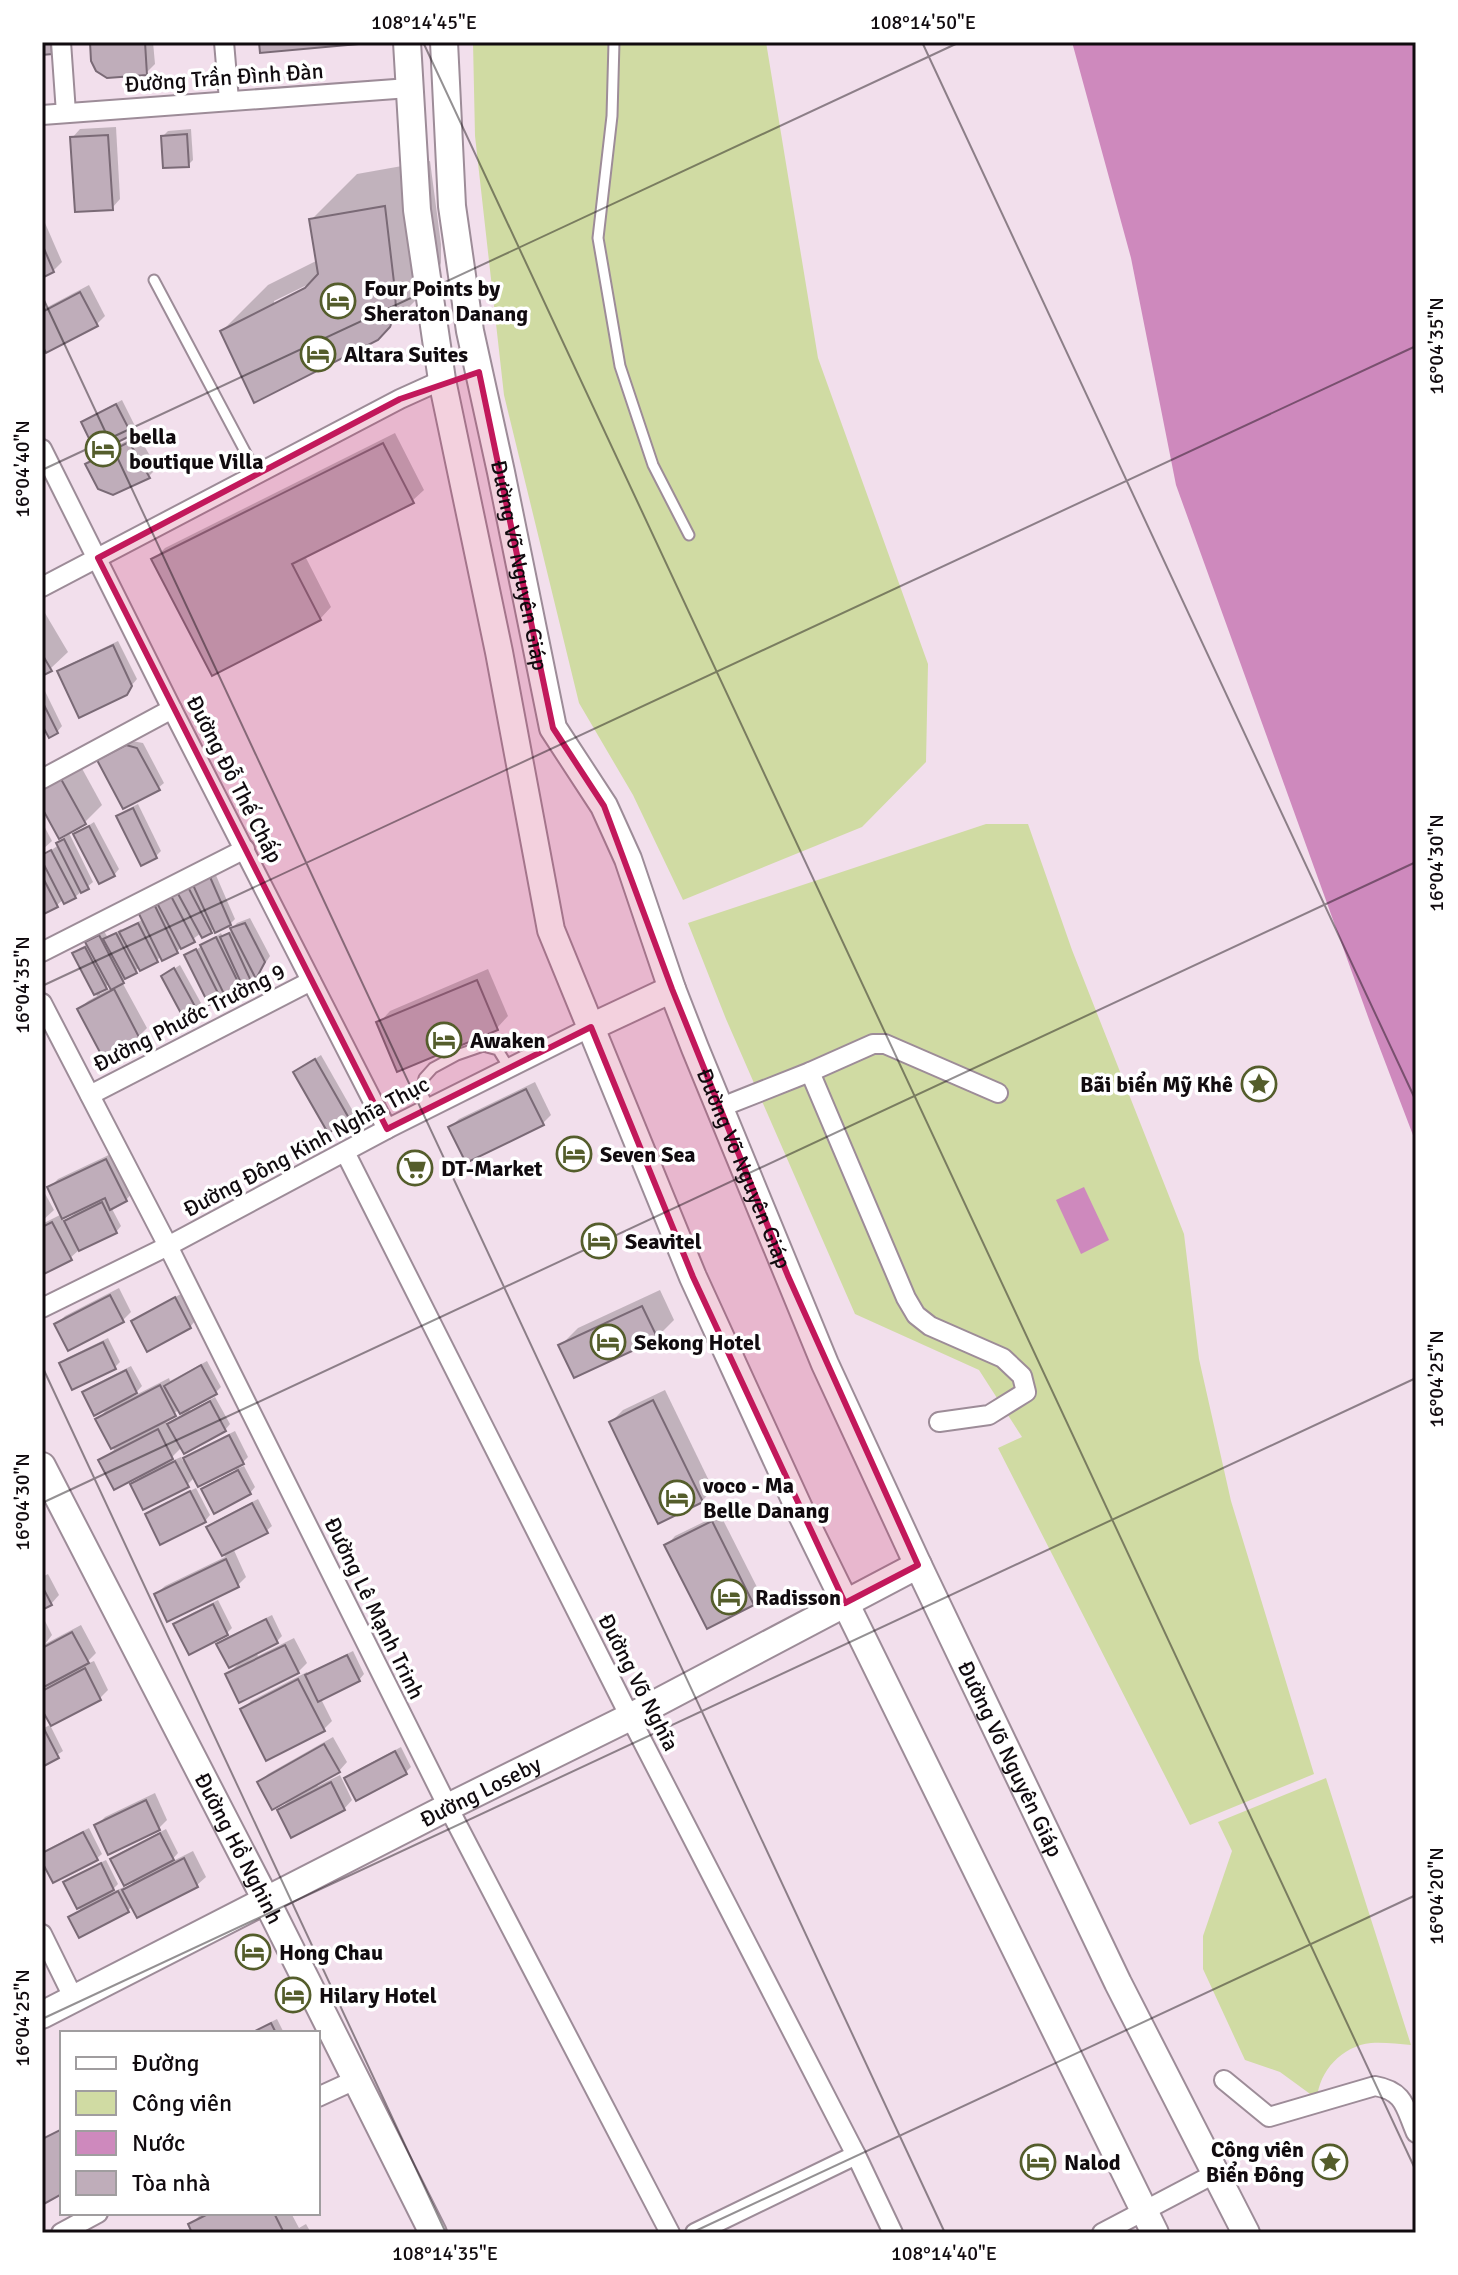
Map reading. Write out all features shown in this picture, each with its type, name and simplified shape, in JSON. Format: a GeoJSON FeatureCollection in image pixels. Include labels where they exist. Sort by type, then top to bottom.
{"type":"FeatureCollection","features":[{"type":"Feature","properties":{"kind":"main road","name":"Đường Võ Nguyên Giáp"},"geometry":{"type":"LineString","coordinates":[[407,42],[417,210],[442,380],[499,652],[551,930],[693,1277],[803,1517],[1150,2222]]}},
{"type":"Feature","properties":{"kind":"main road","name":"Đường Võ Nguyên Giáp"},"geometry":{"type":"LineString","coordinates":[[444,42],[452,206],[470,331],[553,728],[604,806],[628,859],[672,989],[825,1364],[1118,1983],[1246,2233]]}},
{"type":"Feature","properties":{"kind":"main road"},"geometry":{"type":"LineString","coordinates":[[409,88],[446,86]]}},
{"type":"Feature","properties":{"kind":"main road"},"geometry":{"type":"LineString","coordinates":[[442,380],[479,372]]}},
{"type":"Feature","properties":{"kind":"main road"},"geometry":{"type":"LineString","coordinates":[[591,1027],[672,989]]}},
{"type":"Feature","properties":{"kind":"main road","name":"Đường Hồ Nghinh"},"geometry":{"type":"LineString","coordinates":[[42,1466],[266,1900],[433,2233]]}},
{"type":"Feature","properties":{"kind":"main road","name":"Đường Loseby"},"geometry":{"type":"LineString","coordinates":[[42,2015],[630,1717],[918,1565]]}},
{"type":"Feature","properties":{"kind":"street"},"geometry":{"type":"LineString","coordinates":[[61,42],[66,113]]}},
{"type":"Feature","properties":{"kind":"street"},"geometry":{"type":"LineString","coordinates":[[224,42],[229,100]]}},
{"type":"Feature","properties":{"kind":"street","name":"Đường Trần Đình Đàn"},"geometry":{"type":"LineString","coordinates":[[42,115],[409,88]]}},
{"type":"Feature","properties":{"kind":"street"},"geometry":{"type":"LineString","coordinates":[[42,587],[400,399],[442,380]]}},
{"type":"Feature","properties":{"kind":"street","name":"Đường Đỗ Thế Chấp"},"geometry":{"type":"LineString","coordinates":[[42,449],[387,1129]]}},
{"type":"Feature","properties":{"kind":"street"},"geometry":{"type":"LineString","coordinates":[[42,779],[172,709]]}},
{"type":"Feature","properties":{"kind":"street"},"geometry":{"type":"LineString","coordinates":[[42,952],[245,849]]}},
{"type":"Feature","properties":{"kind":"street","name":"Đường Phước Trường 9"},"geometry":{"type":"LineString","coordinates":[[90,1095],[311,981]]}},
{"type":"Feature","properties":{"kind":"street","name":"Đường Lê Mạnh Trinh"},"geometry":{"type":"LineString","coordinates":[[42,1003],[168,1246],[448,1807],[670,2233]]}},
{"type":"Feature","properties":{"kind":"street","name":"Đường Đông Kinh Nghĩa Thục"},"geometry":{"type":"LineString","coordinates":[[42,1308],[591,1027]]}},
{"type":"Feature","properties":{"kind":"street"},"geometry":{"type":"LineString","coordinates":[[719,1108],[873,1044],[885,1044],[998,1093]]}},
{"type":"Feature","properties":{"kind":"street"},"geometry":{"type":"LineString","coordinates":[[810,1072],[916,1315],[930,1326],[1003,1358],[1022,1376],[1026,1392],[989,1415],[939,1422]]}},
{"type":"Feature","properties":{"kind":"street","name":"Đường Võ Nghĩa"},"geometry":{"type":"LineString","coordinates":[[345,1152],[893,2233]]}},
{"type":"Feature","properties":{"kind":"street"},"geometry":{"type":"LineString","coordinates":[[42,1934],[74,1999]]}},
{"type":"Feature","properties":{"kind":"street"},"geometry":{"type":"LineString","coordinates":[[320,2096],[355,2080]]}},
{"type":"Feature","properties":{"kind":"street"},"geometry":{"type":"LineString","coordinates":[[1224,2080],[1269,2117],[1375,2086],[1392,2089],[1401,2099],[1416,2133]]}},
{"type":"Feature","properties":{"kind":"street"},"geometry":{"type":"LineString","coordinates":[[695,2233],[856,2155]]}},
{"type":"Feature","properties":{"kind":"street"},"geometry":{"type":"LineString","coordinates":[[1102,2233],[1150,2222],[1216,2173]]}},
{"type":"Feature","properties":{"kind":"street"},"geometry":{"type":"LineString","coordinates":[[61,2233],[94,2215]]}},
{"type":"Feature","properties":{"kind":"lane"},"geometry":{"type":"LineString","coordinates":[[614,42],[612,116],[598,238],[620,366],[653,465],[689,535]]}},
{"type":"Feature","properties":{"kind":"lane"},"geometry":{"type":"LineString","coordinates":[[154,280],[257,474]]}},
{"type":"Feature","properties":{"kind":"lane"},"geometry":{"type":"LineString","coordinates":[[430,1108],[421,1092],[424,1078],[433,1068],[457,1055],[483,1046],[498,1050],[509,1068]]}},
{"type":"Feature","properties":{"kind":"highlighted area"},"geometry":{"type":"Polygon","coordinates":[[[479,372],[553,728],[604,806],[672,989],[788,1276],[918,1565],[845,1603],[693,1277],[591,1027],[387,1129],[98,558],[400,399],[479,372]]]}},
{"type":"Feature","properties":{"kind":"green space"},"geometry":{"type":"Polygon","coordinates":[[[473,42],[766,42],[818,358],[928,664],[926,762],[862,827],[683,900],[633,795],[579,703],[504,395],[475,136],[473,42]]]}},
{"type":"Feature","properties":{"kind":"green space"},"geometry":{"type":"Polygon","coordinates":[[[986,824],[1028,824],[1072,950],[1184,1234],[1199,1359],[1231,1501],[1314,1774],[1190,1825],[998,1448],[1022,1437],[979,1370],[855,1314],[726,1019],[688,923],[986,824]]]}},
{"type":"Feature","properties":{"kind":"green space"},"geometry":{"type":"Polygon","coordinates":[[[1326,1778],[1411,2045],[1371,2043],[1351,2049],[1327,2070],[1317,2099],[1280,2072],[1245,2060],[1203,1969],[1203,1936],[1232,1851],[1218,1822],[1326,1778]]]}},
{"type":"Feature","properties":{"kind":"water"},"geometry":{"type":"Polygon","coordinates":[[[1072,42],[1416,42],[1416,1143],[1176,485],[1131,258],[1072,42]]]}},
{"type":"Feature","properties":{"kind":"water"},"geometry":{"type":"Polygon","coordinates":[[[1084,1187],[1109,1240],[1081,1254],[1056,1200],[1084,1187]]]}},
{"type":"Feature","properties":{"kind":"building"},"geometry":{"type":"Polygon","coordinates":[[[42,42],[51,42],[52,54],[42,55],[42,42]]]}},
{"type":"Feature","properties":{"kind":"building"},"geometry":{"type":"Polygon","coordinates":[[[90,42],[145,42],[147,75],[107,78],[96,71],[91,61],[90,42]]]}},
{"type":"Feature","properties":{"kind":"building"},"geometry":{"type":"Polygon","coordinates":[[[259,42],[369,42],[369,43],[260,53],[259,42]]]}},
{"type":"Feature","properties":{"kind":"building"},"geometry":{"type":"Polygon","coordinates":[[[187,134],[189,167],[163,168],[161,136],[187,134]]]}},
{"type":"Feature","properties":{"kind":"building"},"geometry":{"type":"Polygon","coordinates":[[[108,135],[113,210],[75,212],[70,137],[108,135]]]}},
{"type":"Feature","properties":{"kind":"building","name":"Four Points by Sheraton Danang"},"geometry":{"type":"Polygon","coordinates":[[[385,206],[396,311],[390,327],[378,340],[254,403],[220,331],[305,288],[318,274],[309,219],[385,206]]]}},
{"type":"Feature","properties":{"kind":"building"},"geometry":{"type":"Polygon","coordinates":[[[42,244],[54,272],[42,278],[42,244]]]}},
{"type":"Feature","properties":{"kind":"building"},"geometry":{"type":"Polygon","coordinates":[[[80,292],[98,326],[46,353],[42,345],[42,312],[80,292]]]}},
{"type":"Feature","properties":{"kind":"building"},"geometry":{"type":"Polygon","coordinates":[[[116,404],[132,435],[96,453],[81,422],[116,404]]]}},
{"type":"Feature","properties":{"kind":"building"},"geometry":{"type":"Polygon","coordinates":[[[129,442],[150,478],[113,495],[98,489],[85,464],[129,442]]]}},
{"type":"Feature","properties":{"kind":"building"},"geometry":{"type":"Polygon","coordinates":[[[383,443],[414,503],[292,564],[321,620],[212,676],[151,559],[383,443]]]}},
{"type":"Feature","properties":{"kind":"building"},"geometry":{"type":"Polygon","coordinates":[[[113,645],[132,686],[127,695],[79,718],[57,671],[113,645]]]}},
{"type":"Feature","properties":{"kind":"building"},"geometry":{"type":"Polygon","coordinates":[[[42,654],[52,671],[42,676],[42,654]]]}},
{"type":"Feature","properties":{"kind":"building"},"geometry":{"type":"Polygon","coordinates":[[[42,701],[58,733],[49,738],[42,725],[42,701]]]}},
{"type":"Feature","properties":{"kind":"building"},"geometry":{"type":"Polygon","coordinates":[[[126,745],[137,748],[160,790],[123,809],[97,760],[126,745]]]}},
{"type":"Feature","properties":{"kind":"building"},"geometry":{"type":"Polygon","coordinates":[[[61,779],[86,824],[59,839],[42,808],[42,790],[61,779]]]}},
{"type":"Feature","properties":{"kind":"building"},"geometry":{"type":"Polygon","coordinates":[[[133,808],[157,858],[141,866],[116,816],[133,808]]]}},
{"type":"Feature","properties":{"kind":"building"},"geometry":{"type":"Polygon","coordinates":[[[89,826],[115,876],[99,884],[73,834],[89,826]]]}},
{"type":"Feature","properties":{"kind":"building"},"geometry":{"type":"Polygon","coordinates":[[[64,839],[89,889],[81,893],[56,843],[64,839]]]}},
{"type":"Feature","properties":{"kind":"building"},"geometry":{"type":"Polygon","coordinates":[[[51,850],[76,898],[64,904],[42,861],[42,855],[51,850]]]}},
{"type":"Feature","properties":{"kind":"building"},"geometry":{"type":"Polygon","coordinates":[[[42,876],[58,907],[42,915],[42,876]]]}},
{"type":"Feature","properties":{"kind":"building"},"geometry":{"type":"Polygon","coordinates":[[[210,877],[231,925],[215,933],[193,885],[210,877]]]}},
{"type":"Feature","properties":{"kind":"building"},"geometry":{"type":"Polygon","coordinates":[[[188,887],[212,933],[202,938],[177,892],[188,887]]]}},
{"type":"Feature","properties":{"kind":"building"},"geometry":{"type":"Polygon","coordinates":[[[171,896],[195,942],[181,949],[157,903],[171,896]]]}},
{"type":"Feature","properties":{"kind":"building"},"geometry":{"type":"Polygon","coordinates":[[[154,904],[178,953],[162,961],[138,912],[154,904]]]}},
{"type":"Feature","properties":{"kind":"building"},"geometry":{"type":"Polygon","coordinates":[[[138,923],[158,962],[140,971],[119,932],[138,923]]]}},
{"type":"Feature","properties":{"kind":"building"},"geometry":{"type":"Polygon","coordinates":[[[245,923],[265,962],[256,979],[230,928],[245,923]]]}},
{"type":"Feature","properties":{"kind":"building"},"geometry":{"type":"Polygon","coordinates":[[[116,933],[137,973],[125,979],[103,939],[116,933]]]}},
{"type":"Feature","properties":{"kind":"building"},"geometry":{"type":"Polygon","coordinates":[[[229,933],[251,981],[242,985],[220,937],[229,933]]]}},
{"type":"Feature","properties":{"kind":"building"},"geometry":{"type":"Polygon","coordinates":[[[99,935],[124,983],[111,990],[85,942],[99,935]]]}},
{"type":"Feature","properties":{"kind":"building"},"geometry":{"type":"Polygon","coordinates":[[[216,937],[241,988],[225,996],[200,945],[216,937]]]}},
{"type":"Feature","properties":{"kind":"building"},"geometry":{"type":"Polygon","coordinates":[[[85,947],[107,989],[94,995],[72,953],[85,947]]]}},
{"type":"Feature","properties":{"kind":"building"},"geometry":{"type":"Polygon","coordinates":[[[196,949],[221,999],[209,1005],[184,955],[196,949]]]}},
{"type":"Feature","properties":{"kind":"building"},"geometry":{"type":"Polygon","coordinates":[[[174,968],[197,1010],[183,1017],[161,976],[174,968]]]}},
{"type":"Feature","properties":{"kind":"building"},"geometry":{"type":"Polygon","coordinates":[[[477,980],[498,1030],[397,1072],[376,1022],[477,980]]]}},
{"type":"Feature","properties":{"kind":"building"},"geometry":{"type":"Polygon","coordinates":[[[114,989],[140,1039],[103,1058],[77,1009],[114,989]]]}},
{"type":"Feature","properties":{"kind":"building"},"geometry":{"type":"Polygon","coordinates":[[[315,1059],[350,1120],[328,1133],[293,1072],[315,1059]]]}},
{"type":"Feature","properties":{"kind":"building"},"geometry":{"type":"Polygon","coordinates":[[[526,1089],[544,1125],[466,1163],[448,1127],[526,1089]]]}},
{"type":"Feature","properties":{"kind":"building"},"geometry":{"type":"Polygon","coordinates":[[[106,1159],[127,1201],[110,1210],[105,1198],[62,1219],[47,1187],[106,1159]]]}},
{"type":"Feature","properties":{"kind":"building"},"geometry":{"type":"Polygon","coordinates":[[[102,1202],[117,1233],[79,1251],[64,1221],[102,1202]]]}},
{"type":"Feature","properties":{"kind":"building"},"geometry":{"type":"Polygon","coordinates":[[[52,1222],[72,1260],[42,1275],[42,1227],[52,1222]]]}},
{"type":"Feature","properties":{"kind":"building"},"geometry":{"type":"Polygon","coordinates":[[[110,1295],[124,1322],[68,1351],[54,1324],[110,1295]]]}},
{"type":"Feature","properties":{"kind":"building"},"geometry":{"type":"Polygon","coordinates":[[[175,1297],[191,1328],[147,1352],[131,1321],[175,1297]]]}},
{"type":"Feature","properties":{"kind":"building","name":"Sekong Hotel"},"geometry":{"type":"Polygon","coordinates":[[[642,1306],[658,1339],[574,1378],[558,1345],[642,1306]]]}},
{"type":"Feature","properties":{"kind":"building"},"geometry":{"type":"Polygon","coordinates":[[[103,1342],[116,1369],[72,1390],[59,1363],[103,1342]]]}},
{"type":"Feature","properties":{"kind":"building"},"geometry":{"type":"Polygon","coordinates":[[[201,1365],[217,1394],[180,1414],[164,1386],[201,1365]]]}},
{"type":"Feature","properties":{"kind":"building"},"geometry":{"type":"Polygon","coordinates":[[[126,1370],[137,1393],[94,1416],[82,1392],[126,1370]]]}},
{"type":"Feature","properties":{"kind":"building"},"geometry":{"type":"Polygon","coordinates":[[[160,1385],[176,1416],[111,1449],[95,1419],[160,1385]]]}},
{"type":"Feature","properties":{"kind":"building"},"geometry":{"type":"Polygon","coordinates":[[[653,1400],[703,1502],[658,1524],[609,1422],[653,1400]]]}},
{"type":"Feature","properties":{"kind":"building"},"geometry":{"type":"Polygon","coordinates":[[[210,1401],[226,1431],[184,1454],[167,1424],[210,1401]]]}},
{"type":"Feature","properties":{"kind":"building"},"geometry":{"type":"Polygon","coordinates":[[[158,1429],[173,1459],[114,1490],[98,1460],[158,1429]]]}},
{"type":"Feature","properties":{"kind":"building"},"geometry":{"type":"Polygon","coordinates":[[[229,1435],[244,1464],[198,1487],[183,1458],[229,1435]]]}},
{"type":"Feature","properties":{"kind":"building"},"geometry":{"type":"Polygon","coordinates":[[[175,1461],[189,1487],[143,1510],[130,1484],[175,1461]]]}},
{"type":"Feature","properties":{"kind":"building"},"geometry":{"type":"Polygon","coordinates":[[[238,1470],[251,1494],[214,1514],[201,1489],[238,1470]]]}},
{"type":"Feature","properties":{"kind":"building"},"geometry":{"type":"Polygon","coordinates":[[[190,1491],[206,1522],[160,1545],[145,1514],[190,1491]]]}},
{"type":"Feature","properties":{"kind":"building"},"geometry":{"type":"Polygon","coordinates":[[[252,1503],[268,1533],[222,1556],[206,1527],[252,1503]]]}},
{"type":"Feature","properties":{"kind":"building"},"geometry":{"type":"Polygon","coordinates":[[[712,1521],[754,1605],[707,1629],[664,1545],[712,1521]]]}},
{"type":"Feature","properties":{"kind":"building"},"geometry":{"type":"Polygon","coordinates":[[[226,1559],[239,1587],[167,1622],[154,1594],[226,1559]]]}},
{"type":"Feature","properties":{"kind":"building"},"geometry":{"type":"Polygon","coordinates":[[[42,1586],[52,1605],[42,1610],[42,1586]]]}},
{"type":"Feature","properties":{"kind":"building"},"geometry":{"type":"Polygon","coordinates":[[[213,1604],[228,1635],[189,1655],[173,1624],[213,1604]]]}},
{"type":"Feature","properties":{"kind":"building"},"geometry":{"type":"Polygon","coordinates":[[[266,1619],[278,1643],[229,1668],[216,1644],[266,1619]]]}},
{"type":"Feature","properties":{"kind":"building"},"geometry":{"type":"Polygon","coordinates":[[[72,1632],[89,1663],[42,1688],[42,1648],[72,1632]]]}},
{"type":"Feature","properties":{"kind":"building"},"geometry":{"type":"Polygon","coordinates":[[[285,1645],[299,1673],[239,1703],[225,1674],[285,1645]]]}},
{"type":"Feature","properties":{"kind":"building"},"geometry":{"type":"Polygon","coordinates":[[[347,1655],[360,1681],[318,1702],[305,1675],[347,1655]]]}},
{"type":"Feature","properties":{"kind":"building"},"geometry":{"type":"Polygon","coordinates":[[[85,1668],[101,1700],[51,1726],[42,1710],[42,1691],[85,1668]]]}},
{"type":"Feature","properties":{"kind":"building"},"geometry":{"type":"Polygon","coordinates":[[[298,1679],[325,1731],[266,1761],[240,1709],[298,1679]]]}},
{"type":"Feature","properties":{"kind":"building"},"geometry":{"type":"Polygon","coordinates":[[[42,1730],[59,1758],[42,1767],[42,1730]]]}},
{"type":"Feature","properties":{"kind":"building"},"geometry":{"type":"Polygon","coordinates":[[[324,1744],[340,1772],[272,1810],[257,1782],[324,1744]]]}},
{"type":"Feature","properties":{"kind":"building"},"geometry":{"type":"Polygon","coordinates":[[[395,1751],[407,1774],[356,1801],[344,1778],[395,1751]]]}},
{"type":"Feature","properties":{"kind":"building"},"geometry":{"type":"Polygon","coordinates":[[[331,1782],[345,1810],[291,1838],[277,1810],[331,1782]]]}},
{"type":"Feature","properties":{"kind":"building"},"geometry":{"type":"Polygon","coordinates":[[[146,1800],[160,1830],[108,1855],[94,1825],[146,1800]]]}},
{"type":"Feature","properties":{"kind":"building"},"geometry":{"type":"Polygon","coordinates":[[[83,1832],[98,1860],[53,1883],[42,1862],[42,1853],[83,1832]]]}},
{"type":"Feature","properties":{"kind":"building"},"geometry":{"type":"Polygon","coordinates":[[[160,1833],[174,1860],[124,1886],[110,1859],[160,1833]]]}},
{"type":"Feature","properties":{"kind":"building"},"geometry":{"type":"Polygon","coordinates":[[[184,1858],[198,1887],[137,1918],[122,1890],[184,1858]]]}},
{"type":"Feature","properties":{"kind":"building"},"geometry":{"type":"Polygon","coordinates":[[[101,1863],[114,1890],[77,1909],[63,1882],[101,1863]]]}},
{"type":"Feature","properties":{"kind":"building"},"geometry":{"type":"Polygon","coordinates":[[[118,1891],[129,1912],[79,1938],[68,1917],[118,1891]]]}},
{"type":"Feature","properties":{"kind":"building"},"geometry":{"type":"Polygon","coordinates":[[[271,2023],[275,2031],[255,2031],[271,2023]]]}},
{"type":"Feature","properties":{"kind":"building"},"geometry":{"type":"Polygon","coordinates":[[[60,2130],[60,2195],[42,2205],[42,2139],[60,2130]]]}},
{"type":"Feature","properties":{"kind":"building"},"geometry":{"type":"Polygon","coordinates":[[[206,2215],[275,2215],[284,2233],[192,2233],[188,2224],[206,2215]]]}},
{"type":"Feature","properties":{"kind":"place","name":"Four Points by Sheraton Danang"},"geometry":{"type":"Point","coordinates":[338,301]}},
{"type":"Feature","properties":{"kind":"place","name":"Altara Suites"},"geometry":{"type":"Point","coordinates":[318,354]}},
{"type":"Feature","properties":{"kind":"place","name":"bella boutique Villa"},"geometry":{"type":"Point","coordinates":[103,449]}},
{"type":"Feature","properties":{"kind":"place","name":"Awaken"},"geometry":{"type":"Point","coordinates":[444,1040]}},
{"type":"Feature","properties":{"kind":"place","name":"Bãi biển Mỹ Khê"},"geometry":{"type":"Point","coordinates":[1259,1084]}},
{"type":"Feature","properties":{"kind":"place","name":"Seven Sea"},"geometry":{"type":"Point","coordinates":[574,1154]}},
{"type":"Feature","properties":{"kind":"place","name":"DT-Market"},"geometry":{"type":"Point","coordinates":[415,1168]}},
{"type":"Feature","properties":{"kind":"place","name":"Seavitel"},"geometry":{"type":"Point","coordinates":[599,1241]}},
{"type":"Feature","properties":{"kind":"place","name":"Sekong Hotel"},"geometry":{"type":"Point","coordinates":[608,1342]}},
{"type":"Feature","properties":{"kind":"place","name":"voco - Ma Belle Danang"},"geometry":{"type":"Point","coordinates":[677,1498]}},
{"type":"Feature","properties":{"kind":"place","name":"Radisson"},"geometry":{"type":"Point","coordinates":[729,1597]}},
{"type":"Feature","properties":{"kind":"place","name":"Hong Chau"},"geometry":{"type":"Point","coordinates":[253,1952]}},
{"type":"Feature","properties":{"kind":"place","name":"Hilary Hotel"},"geometry":{"type":"Point","coordinates":[293,1995]}},
{"type":"Feature","properties":{"kind":"place","name":"Nalod"},"geometry":{"type":"Point","coordinates":[1038,2162]}},
{"type":"Feature","properties":{"kind":"place","name":"Công viên Biển Đông"},"geometry":{"type":"Point","coordinates":[1330,2162]}}]}
